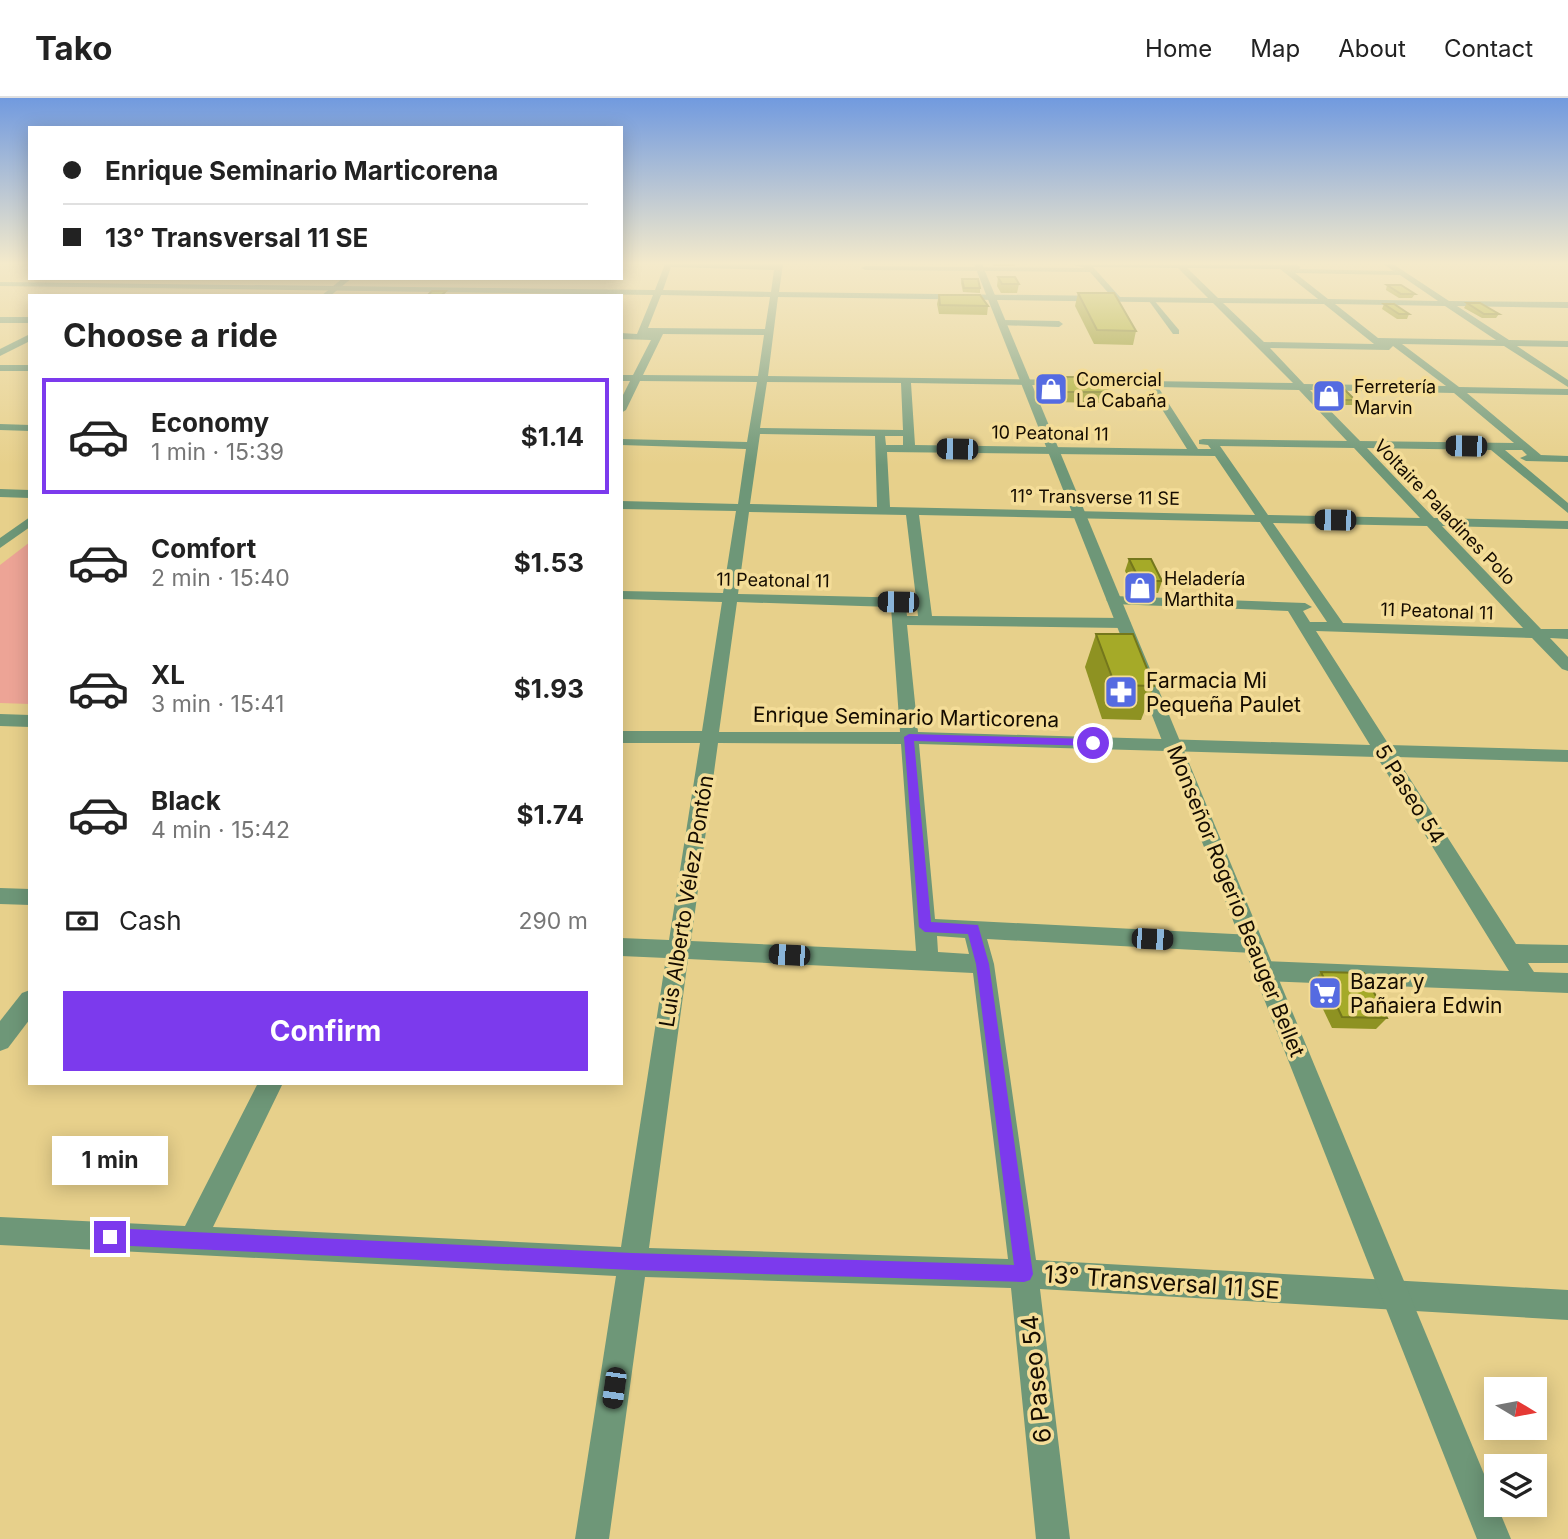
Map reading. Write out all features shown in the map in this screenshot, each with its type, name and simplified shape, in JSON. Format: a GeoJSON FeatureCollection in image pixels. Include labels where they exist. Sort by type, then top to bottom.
{"type":"FeatureCollection","features":[{"type":"Feature","properties":{"kind":"street","name":"Monseñor Rogerio Beauger Bellet"},"geometry":{"type":"LineString","coordinates":[[1005,331],[1494,1539]]}},
{"type":"Feature","properties":{"kind":"street","name":"Voltaire Paladines Polo"},"geometry":{"type":"LineString","coordinates":[[1248,331],[1568,666]]}},
{"type":"Feature","properties":{"kind":"street"},"geometry":{"type":"LineString","coordinates":[[1369,331],[1456,389],[1538,459]]}},
{"type":"Feature","properties":{"kind":"street"},"geometry":{"type":"LineString","coordinates":[[1488,331],[1568,384]]}},
{"type":"Feature","properties":{"kind":"street"},"geometry":{"type":"LineString","coordinates":[[623,336],[768,332]]}},
{"type":"Feature","properties":{"kind":"street","name":"Luis Alberto Vélez Pontón"},"geometry":{"type":"LineString","coordinates":[[592,1539],[768,332]]}},
{"type":"Feature","properties":{"kind":"street"},"geometry":{"type":"LineString","coordinates":[[623,406],[659,334]]}},
{"type":"Feature","properties":{"kind":"street"},"geometry":{"type":"LineString","coordinates":[[0,353],[28,338]]}},
{"type":"Feature","properties":{"kind":"street"},"geometry":{"type":"LineString","coordinates":[[1262,345],[1568,344]]}},
{"type":"Feature","properties":{"kind":"street"},"geometry":{"type":"LineString","coordinates":[[0,368],[28,368]]}},
{"type":"Feature","properties":{"kind":"street"},"geometry":{"type":"LineString","coordinates":[[623,378],[1025,381],[1568,392]]}},
{"type":"Feature","properties":{"kind":"street"},"geometry":{"type":"LineString","coordinates":[[906,381],[909,448]]}},
{"type":"Feature","properties":{"kind":"street"},"geometry":{"type":"LineString","coordinates":[[1151,383],[1195,453]]}},
{"type":"Feature","properties":{"kind":"street"},"geometry":{"type":"LineString","coordinates":[[1,422],[28,422]]}},
{"type":"Feature","properties":{"kind":"street"},"geometry":{"type":"LineString","coordinates":[[1,422],[16,427],[28,422]]}},
{"type":"Feature","properties":{"kind":"street"},"geometry":{"type":"LineString","coordinates":[[755,431],[910,433]]}},
{"type":"Feature","properties":{"kind":"street"},"geometry":{"type":"LineString","coordinates":[[879,433],[884,511]]}},
{"type":"Feature","properties":{"kind":"street"},"geometry":{"type":"LineString","coordinates":[[623,442],[751,446]]}},
{"type":"Feature","properties":{"kind":"street","name":"10 Peatonal 11"},"geometry":{"type":"LineString","coordinates":[[1188,442],[1215,448]]}},
{"type":"Feature","properties":{"kind":"street","name":"10 Peatonal 11"},"geometry":{"type":"LineString","coordinates":[[881,448],[1195,453],[1215,448],[1357,444],[1525,447]]}},
{"type":"Feature","properties":{"kind":"street"},"geometry":{"type":"LineString","coordinates":[[1493,446],[1568,509]]}},
{"type":"Feature","properties":{"kind":"street"},"geometry":{"type":"LineString","coordinates":[[1215,448],[1338,627]]}},
{"type":"Feature","properties":{"kind":"street"},"geometry":{"type":"LineString","coordinates":[[1507,458],[1568,459]]}},
{"type":"Feature","properties":{"kind":"street"},"geometry":{"type":"LineString","coordinates":[[0,493],[28,494]]}},
{"type":"Feature","properties":{"kind":"street","name":"11° Transverse 11 SE"},"geometry":{"type":"LineString","coordinates":[[623,505],[741,510],[1079,514],[1568,525]]}},
{"type":"Feature","properties":{"kind":"street"},"geometry":{"type":"LineString","coordinates":[[912,512],[926,621]]}},
{"type":"Feature","properties":{"kind":"street"},"geometry":{"type":"LineString","coordinates":[[0,544],[28,523]]}},
{"type":"Feature","properties":{"kind":"street","name":"11 Peatonal 11"},"geometry":{"type":"LineString","coordinates":[[623,595],[923,603]]}},
{"type":"Feature","properties":{"kind":"street"},"geometry":{"type":"LineString","coordinates":[[1113,600],[1325,608]]}},
{"type":"Feature","properties":{"kind":"street"},"geometry":{"type":"LineString","coordinates":[[898,602],[928,963]]}},
{"type":"Feature","properties":{"kind":"street","name":"5 Paseo 54"},"geometry":{"type":"LineString","coordinates":[[1293,607],[1527,981]]}},
{"type":"Feature","properties":{"kind":"street"},"geometry":{"type":"LineString","coordinates":[[899,621],[1123,623]]}},
{"type":"Feature","properties":{"kind":"street","name":"11 Peatonal 11"},"geometry":{"type":"LineString","coordinates":[[1305,626],[1568,634]]}},
{"type":"Feature","properties":{"kind":"street"},"geometry":{"type":"LineString","coordinates":[[0,720],[28,721]]}},
{"type":"Feature","properties":{"kind":"street","name":"Enrique Seminario Marticorena"},"geometry":{"type":"LineString","coordinates":[[623,737],[909,737],[1568,756]]}},
{"type":"Feature","properties":{"kind":"street"},"geometry":{"type":"LineString","coordinates":[[0,896],[28,897]]}},
{"type":"Feature","properties":{"kind":"street"},"geometry":{"type":"LineString","coordinates":[[925,927],[1253,944]]}},
{"type":"Feature","properties":{"kind":"street","name":"6 Paseo 54"},"geometry":{"type":"LineString","coordinates":[[973,929],[983,964],[1024,1274],[1053,1539]]}},
{"type":"Feature","properties":{"kind":"street"},"geometry":{"type":"LineString","coordinates":[[623,947],[983,964]]}},
{"type":"Feature","properties":{"kind":"street"},"geometry":{"type":"LineString","coordinates":[[1509,953],[1566,957]]}},
{"type":"Feature","properties":{"kind":"street"},"geometry":{"type":"LineString","coordinates":[[1264,971],[1568,983]]}},
{"type":"Feature","properties":{"kind":"street"},"geometry":{"type":"LineString","coordinates":[[0,1040],[28,1003]]}},
{"type":"Feature","properties":{"kind":"street"},"geometry":{"type":"LineString","coordinates":[[192,1241],[270,1085]]}},
{"type":"Feature","properties":{"kind":"street","name":"13° Transversal 11 SE"},"geometry":{"type":"LineString","coordinates":[[0,1231],[632,1262],[1024,1274],[1568,1305]]}},
{"type":"Feature","properties":{"kind":"shaded area"},"geometry":{"type":"Polygon","coordinates":[[[28,544],[28,704],[0,703],[0,565],[28,544]]]}},
{"type":"Feature","properties":{"kind":"building"},"geometry":{"type":"Polygon","coordinates":[[[1045,377],[1099,377],[1109,392],[1053,392],[1045,377]]]}},
{"type":"Feature","properties":{"kind":"building"},"geometry":{"type":"Polygon","coordinates":[[[1325,389],[1344,389],[1355,400],[1336,400],[1325,389]]]}},
{"type":"Feature","properties":{"kind":"building"},"geometry":{"type":"Polygon","coordinates":[[[1129,559],[1151,559],[1162,581],[1140,581],[1129,559]]]}},
{"type":"Feature","properties":{"kind":"building"},"geometry":{"type":"Polygon","coordinates":[[[1096,634],[1133,634],[1154,686],[1115,685],[1096,634]]]}},
{"type":"Feature","properties":{"kind":"building"},"geometry":{"type":"Polygon","coordinates":[[[1321,972],[1364,973],[1387,1018],[1342,1017],[1321,972]]]}},
{"type":"Feature","properties":{"kind":"place","name":"Comercial La Cabaña"},"geometry":{"type":"Point","coordinates":[1051,389]}},
{"type":"Feature","properties":{"kind":"place","name":"Ferretería Marvin"},"geometry":{"type":"Point","coordinates":[1329,396]}},
{"type":"Feature","properties":{"kind":"place","name":"Heladería Marthita"},"geometry":{"type":"Point","coordinates":[1140,588]}},
{"type":"Feature","properties":{"kind":"place","name":"Farmacia Mi Pequeña Paulet"},"geometry":{"type":"Point","coordinates":[1121,692]}},
{"type":"Feature","properties":{"kind":"place","name":"Bazar y Pañaiera Edwin"},"geometry":{"type":"Point","coordinates":[1325,993]}},
{"type":"Feature","properties":{"kind":"route"},"geometry":{"type":"LineString","coordinates":[[110,1237],[632,1262],[1024,1274],[983,964],[973,929],[925,927],[909,737],[1093,743]]}}]}
